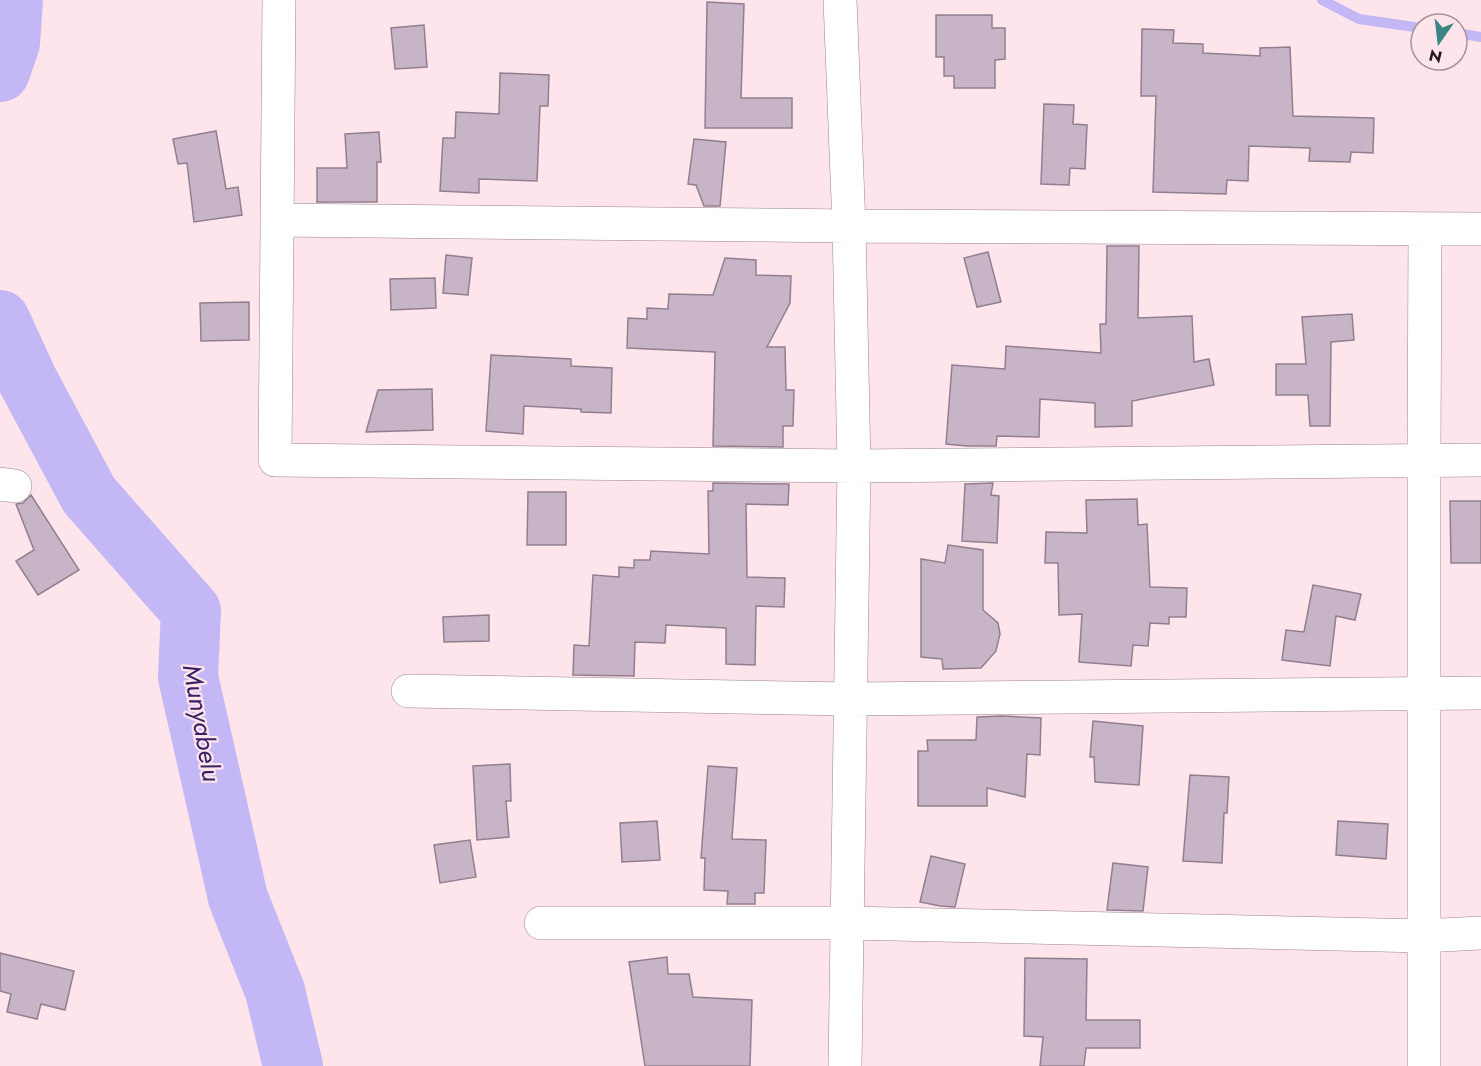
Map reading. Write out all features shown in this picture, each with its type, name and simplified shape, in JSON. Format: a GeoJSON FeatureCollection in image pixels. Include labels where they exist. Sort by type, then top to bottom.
{"type":"FeatureCollection","features":[{"type":"Feature","properties":{"kind":"street"},"geometry":{"type":"LineString","coordinates":[[279,0],[275,460],[854,466],[1481,460]]}},
{"type":"Feature","properties":{"kind":"street"},"geometry":{"type":"LineString","coordinates":[[840,0],[849,226],[854,466],[844,1066]]}},
{"type":"Feature","properties":{"kind":"street"},"geometry":{"type":"LineString","coordinates":[[277,220],[1481,229]]}},
{"type":"Feature","properties":{"kind":"street"},"geometry":{"type":"LineString","coordinates":[[1424,1066],[1425,230]]}},
{"type":"Feature","properties":{"kind":"street"},"geometry":{"type":"LineString","coordinates":[[408,692],[850,699],[1481,693]]}},
{"type":"Feature","properties":{"kind":"street"},"geometry":{"type":"LineString","coordinates":[[541,923],[848,923],[1424,936],[1481,933]]}},
{"type":"Feature","properties":{"kind":"building"},"geometry":{"type":"Polygon","coordinates":[[[707,2],[744,4],[741,98],[792,98],[792,128],[705,128],[707,2]]]}},
{"type":"Feature","properties":{"kind":"building"},"geometry":{"type":"Polygon","coordinates":[[[936,15],[992,15],[992,28],[1005,28],[1005,59],[995,60],[995,88],[954,88],[954,76],[944,76],[944,57],[936,57],[936,15]]]}},
{"type":"Feature","properties":{"kind":"building"},"geometry":{"type":"Polygon","coordinates":[[[424,25],[427,67],[395,69],[391,28],[424,25]]]}},
{"type":"Feature","properties":{"kind":"building"},"geometry":{"type":"Polygon","coordinates":[[[1142,29],[1174,30],[1173,43],[1203,44],[1203,53],[1260,56],[1260,48],[1290,47],[1293,116],[1374,118],[1373,153],[1351,152],[1350,162],[1309,161],[1310,148],[1249,146],[1248,181],[1227,180],[1226,194],[1153,192],[1156,96],[1141,96],[1142,29]]]}},
{"type":"Feature","properties":{"kind":"building"},"geometry":{"type":"Polygon","coordinates":[[[500,73],[549,75],[548,106],[540,106],[537,181],[479,179],[479,193],[440,191],[443,138],[455,138],[456,112],[499,114],[500,73]]]}},
{"type":"Feature","properties":{"kind":"building"},"geometry":{"type":"Polygon","coordinates":[[[1044,104],[1074,105],[1073,124],[1087,125],[1085,169],[1070,168],[1069,185],[1041,184],[1044,104]]]}},
{"type":"Feature","properties":{"kind":"building"},"geometry":{"type":"Polygon","coordinates":[[[216,131],[226,189],[238,187],[242,215],[194,222],[187,163],[178,164],[173,139],[216,131]]]}},
{"type":"Feature","properties":{"kind":"building"},"geometry":{"type":"Polygon","coordinates":[[[379,132],[381,162],[377,162],[377,202],[317,202],[317,168],[347,168],[345,134],[379,132]]]}},
{"type":"Feature","properties":{"kind":"building"},"geometry":{"type":"Polygon","coordinates":[[[694,139],[726,142],[720,206],[704,206],[696,185],[688,184],[694,139]]]}},
{"type":"Feature","properties":{"kind":"building"},"geometry":{"type":"Polygon","coordinates":[[[1107,246],[1139,246],[1138,318],[1192,316],[1194,362],[1209,359],[1214,385],[1132,401],[1132,426],[1095,427],[1095,403],[1040,399],[1039,437],[997,436],[996,446],[946,444],[952,365],[1005,369],[1006,346],[1101,353],[1100,324],[1106,324],[1107,246]]]}},
{"type":"Feature","properties":{"kind":"building"},"geometry":{"type":"Polygon","coordinates":[[[988,252],[1001,302],[977,307],[964,258],[988,252]]]}},
{"type":"Feature","properties":{"kind":"building"},"geometry":{"type":"Polygon","coordinates":[[[446,255],[472,258],[468,295],[443,293],[446,255]]]}},
{"type":"Feature","properties":{"kind":"building"},"geometry":{"type":"Polygon","coordinates":[[[725,258],[756,260],[756,275],[791,276],[790,303],[767,347],[785,347],[786,390],[794,390],[793,426],[783,426],[783,447],[713,446],[715,352],[627,348],[628,318],[647,319],[647,308],[668,309],[669,294],[713,295],[725,258]]]}},
{"type":"Feature","properties":{"kind":"building"},"geometry":{"type":"Polygon","coordinates":[[[435,278],[436,308],[391,310],[390,279],[435,278]]]}},
{"type":"Feature","properties":{"kind":"building"},"geometry":{"type":"Polygon","coordinates":[[[249,302],[249,340],[201,341],[200,303],[249,302]]]}},
{"type":"Feature","properties":{"kind":"building"},"geometry":{"type":"Polygon","coordinates":[[[1352,314],[1354,340],[1331,342],[1330,426],[1310,426],[1308,395],[1276,395],[1276,364],[1306,364],[1302,317],[1352,314]]]}},
{"type":"Feature","properties":{"kind":"building"},"geometry":{"type":"Polygon","coordinates":[[[491,355],[571,359],[571,366],[612,368],[611,413],[524,406],[523,434],[486,431],[491,355]]]}},
{"type":"Feature","properties":{"kind":"building"},"geometry":{"type":"Polygon","coordinates":[[[432,389],[433,430],[366,432],[378,390],[432,389]]]}},
{"type":"Feature","properties":{"kind":"building"},"geometry":{"type":"Polygon","coordinates":[[[713,483],[789,484],[788,505],[746,504],[747,577],[785,578],[784,607],[756,606],[755,665],[726,664],[726,628],[666,625],[665,643],[635,642],[634,676],[573,675],[574,645],[589,646],[593,575],[619,577],[619,567],[634,568],[634,560],[650,560],[651,551],[709,554],[708,491],[713,491],[713,483]]]}},
{"type":"Feature","properties":{"kind":"building"},"geometry":{"type":"Polygon","coordinates":[[[993,483],[991,495],[999,496],[997,543],[962,541],[965,484],[993,483]]]}},
{"type":"Feature","properties":{"kind":"building"},"geometry":{"type":"Polygon","coordinates":[[[528,492],[566,492],[566,545],[527,545],[528,492]]]}},
{"type":"Feature","properties":{"kind":"building"},"geometry":{"type":"Polygon","coordinates":[[[31,495],[79,570],[38,595],[16,561],[34,550],[16,504],[23,503],[31,495]]]}},
{"type":"Feature","properties":{"kind":"building"},"geometry":{"type":"Polygon","coordinates":[[[1137,499],[1138,525],[1147,524],[1150,587],[1187,588],[1186,617],[1169,617],[1169,624],[1150,623],[1148,646],[1133,645],[1131,666],[1079,662],[1082,614],[1059,615],[1058,563],[1045,563],[1046,532],[1087,533],[1086,500],[1137,499]]]}},
{"type":"Feature","properties":{"kind":"building"},"geometry":{"type":"Polygon","coordinates":[[[1450,501],[1481,501],[1481,563],[1451,563],[1450,501]]]}},
{"type":"Feature","properties":{"kind":"building"},"geometry":{"type":"Polygon","coordinates":[[[948,545],[983,550],[983,610],[998,623],[1000,634],[996,651],[981,668],[943,669],[942,659],[921,657],[921,559],[945,563],[948,545]]]}},
{"type":"Feature","properties":{"kind":"building"},"geometry":{"type":"Polygon","coordinates":[[[1313,585],[1361,594],[1355,620],[1336,616],[1330,666],[1282,660],[1286,630],[1304,632],[1313,585]]]}},
{"type":"Feature","properties":{"kind":"building"},"geometry":{"type":"Polygon","coordinates":[[[489,615],[489,641],[444,642],[443,617],[489,615]]]}},
{"type":"Feature","properties":{"kind":"building"},"geometry":{"type":"Polygon","coordinates":[[[977,717],[1041,718],[1040,755],[1027,754],[1025,797],[987,788],[987,806],[918,806],[918,751],[928,751],[927,740],[976,740],[977,717]]]}},
{"type":"Feature","properties":{"kind":"building"},"geometry":{"type":"Polygon","coordinates":[[[1093,721],[1143,726],[1139,785],[1095,782],[1094,757],[1090,757],[1093,721]]]}},
{"type":"Feature","properties":{"kind":"building"},"geometry":{"type":"Polygon","coordinates":[[[510,764],[511,801],[506,801],[509,837],[477,840],[473,766],[510,764]]]}},
{"type":"Feature","properties":{"kind":"building"},"geometry":{"type":"Polygon","coordinates":[[[708,766],[737,768],[732,839],[766,840],[764,893],[755,893],[755,904],[727,904],[728,891],[704,890],[705,858],[701,858],[708,766]]]}},
{"type":"Feature","properties":{"kind":"building"},"geometry":{"type":"Polygon","coordinates":[[[1190,775],[1229,777],[1227,813],[1224,813],[1222,863],[1183,861],[1190,775]]]}},
{"type":"Feature","properties":{"kind":"building"},"geometry":{"type":"Polygon","coordinates":[[[657,821],[660,860],[622,862],[620,823],[657,821]]]}},
{"type":"Feature","properties":{"kind":"building"},"geometry":{"type":"Polygon","coordinates":[[[1338,821],[1388,824],[1386,859],[1336,855],[1338,821]]]}},
{"type":"Feature","properties":{"kind":"building"},"geometry":{"type":"Polygon","coordinates":[[[470,840],[476,877],[440,883],[434,845],[470,840]]]}},
{"type":"Feature","properties":{"kind":"building"},"geometry":{"type":"Polygon","coordinates":[[[931,856],[965,864],[955,907],[920,902],[931,856]]]}},
{"type":"Feature","properties":{"kind":"building"},"geometry":{"type":"Polygon","coordinates":[[[1113,863],[1148,867],[1143,911],[1107,910],[1113,863]]]}},
{"type":"Feature","properties":{"kind":"building"},"geometry":{"type":"Polygon","coordinates":[[[0,953],[74,971],[65,1010],[41,1004],[37,1019],[7,1012],[11,994],[0,991],[0,953]]]}},
{"type":"Feature","properties":{"kind":"building"},"geometry":{"type":"Polygon","coordinates":[[[667,957],[668,974],[689,974],[693,997],[752,1000],[750,1066],[645,1066],[629,962],[667,957]]]}},
{"type":"Feature","properties":{"kind":"building"},"geometry":{"type":"Polygon","coordinates":[[[1025,958],[1087,959],[1086,1020],[1140,1020],[1140,1048],[1086,1048],[1084,1066],[1040,1066],[1043,1037],[1024,1036],[1025,958]]]}},
{"type":"Feature","properties":{"kind":"waterway","name":"Munyabelu"},"geometry":{"type":"LineString","coordinates":[[0,72],[10,43],[13,0]]}},
{"type":"Feature","properties":{"kind":"waterway"},"geometry":{"type":"LineString","coordinates":[[1322,0],[1359,19],[1409,26]]}},
{"type":"Feature","properties":{"kind":"waterway"},"geometry":{"type":"LineString","coordinates":[[1469,35],[1481,37]]}},
{"type":"Feature","properties":{"kind":"waterway","name":"Munyabelu"},"geometry":{"type":"LineString","coordinates":[[0,320],[28,381],[89,495],[191,611],[188,677],[238,898],[275,991],[293,1066]]}}]}
